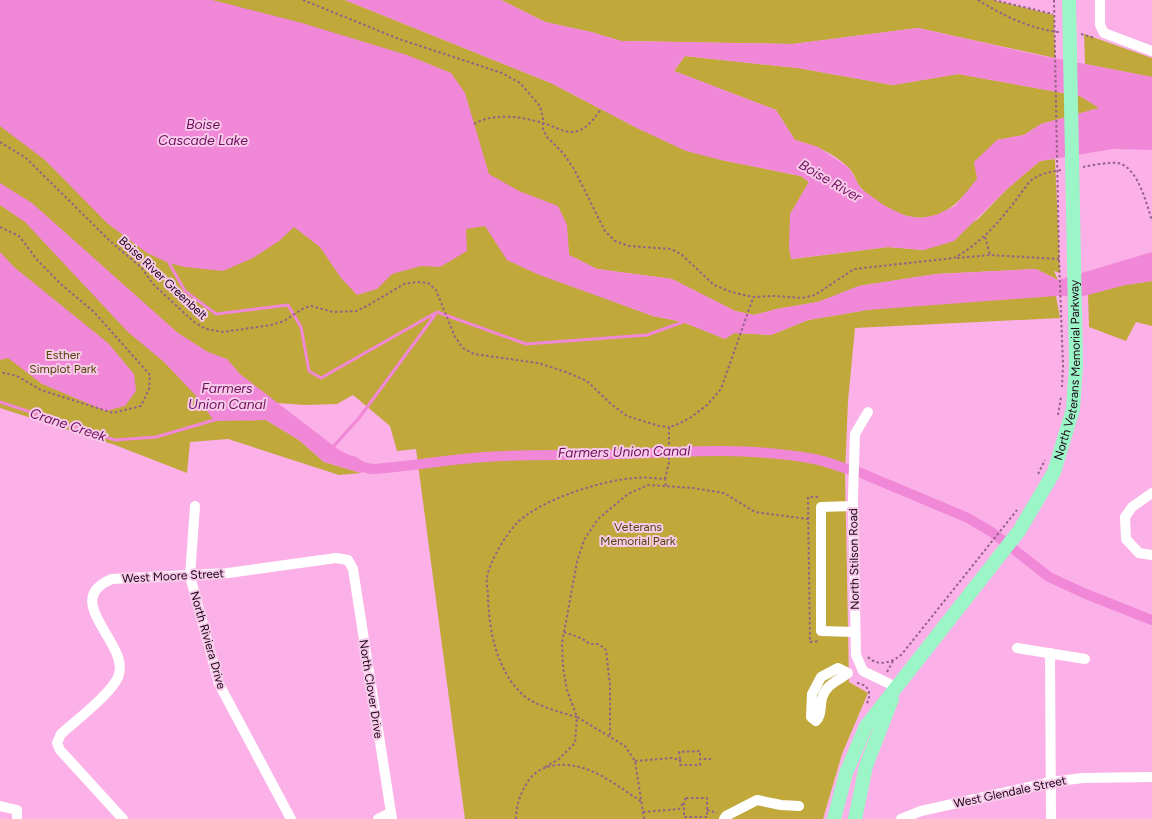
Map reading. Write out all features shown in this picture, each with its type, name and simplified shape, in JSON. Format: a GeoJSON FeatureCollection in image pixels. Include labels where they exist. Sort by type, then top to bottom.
{"type":"FeatureCollection","features":[{"type":"Feature","properties":{"kind":"main road","name":"North Veterans Memorial Parkway"},"geometry":{"type":"LineString","coordinates":[[834,819],[846,773],[866,726],[1019,531],[1054,472],[1073,409],[1076,365],[1068,330],[1067,272],[1073,187],[1069,0]]}},
{"type":"Feature","properties":{"kind":"main road","name":"North Veterans Memorial Parkway"},"geometry":{"type":"LineString","coordinates":[[855,819],[866,766],[896,687]]}},
{"type":"Feature","properties":{"kind":"street"},"geometry":{"type":"LineString","coordinates":[[1100,0],[1100,25],[1104,33],[1152,50]]}},
{"type":"Feature","properties":{"kind":"street","name":"North Stilson Road"},"geometry":{"type":"LineString","coordinates":[[863,671],[856,655],[853,506],[855,434],[868,412]]}},
{"type":"Feature","properties":{"kind":"street"},"geometry":{"type":"LineString","coordinates":[[1152,493],[1132,507],[1125,517],[1126,539],[1139,553],[1152,555]]}},
{"type":"Feature","properties":{"kind":"street","name":"North Riviera Drive"},"geometry":{"type":"LineString","coordinates":[[195,506],[190,576],[219,684],[291,819]]}},
{"type":"Feature","properties":{"kind":"street"},"geometry":{"type":"LineString","coordinates":[[853,506],[821,507],[821,631],[855,632]]}},
{"type":"Feature","properties":{"kind":"street","name":"West Moore Street"},"geometry":{"type":"LineString","coordinates":[[123,819],[60,750],[57,743],[61,734],[114,686],[120,672],[118,656],[94,611],[92,600],[95,590],[103,583],[112,579],[228,573],[336,558],[348,560]]}},
{"type":"Feature","properties":{"kind":"street","name":"North Clover Drive"},"geometry":{"type":"LineString","coordinates":[[348,560],[353,569],[391,816]]}},
{"type":"Feature","properties":{"kind":"street"},"geometry":{"type":"LineString","coordinates":[[1018,648],[1085,658]]}},
{"type":"Feature","properties":{"kind":"street"},"geometry":{"type":"LineString","coordinates":[[1050,653],[1051,819]]}},
{"type":"Feature","properties":{"kind":"street"},"geometry":{"type":"LineString","coordinates":[[848,673],[838,668],[821,677],[812,694],[811,717],[816,721],[819,718],[822,697],[830,684],[848,673],[863,671],[896,687]]}},
{"type":"Feature","properties":{"kind":"street","name":"West Glendale Street"},"geometry":{"type":"LineString","coordinates":[[901,819],[921,811],[1051,782],[1083,778],[1152,777]]}},
{"type":"Feature","properties":{"kind":"street"},"geometry":{"type":"LineString","coordinates":[[721,816],[726,816],[756,800],[799,806]]}},
{"type":"Feature","properties":{"kind":"street"},"geometry":{"type":"LineString","coordinates":[[0,806],[17,810],[17,819]]}},
{"type":"Feature","properties":{"kind":"street"},"geometry":{"type":"LineString","coordinates":[[378,819],[391,816]]}},
{"type":"Feature","properties":{"kind":"path"},"geometry":{"type":"LineString","coordinates":[[303,0],[399,39],[502,72],[520,83],[534,98],[542,112],[543,129],[547,137],[574,169],[605,231],[615,241],[629,246],[671,250],[682,254],[714,285],[753,297],[802,298],[815,295],[854,269],[865,267],[990,256],[1059,259]]}},
{"type":"Feature","properties":{"kind":"path"},"geometry":{"type":"LineString","coordinates":[[994,0],[1054,15]]}},
{"type":"Feature","properties":{"kind":"path"},"geometry":{"type":"LineString","coordinates":[[1054,0],[1059,259],[1067,272],[1068,330],[1062,388]]}},
{"type":"Feature","properties":{"kind":"path"},"geometry":{"type":"LineString","coordinates":[[474,124],[489,118],[508,117],[529,119],[572,132],[588,125],[600,109]]}},
{"type":"Feature","properties":{"kind":"path","name":"Boise River Greenbelt"},"geometry":{"type":"LineString","coordinates":[[0,142],[26,158],[110,242],[141,267],[153,284],[194,322],[206,329],[223,332],[271,325],[284,321],[304,308],[311,306],[333,312],[356,312],[404,284],[428,283],[436,290],[455,338],[463,348],[474,354],[538,363],[566,372],[587,381],[611,404],[627,416],[659,426],[669,426]]}},
{"type":"Feature","properties":{"kind":"path"},"geometry":{"type":"LineString","coordinates":[[1079,167],[1118,163],[1128,169],[1139,184],[1152,222]]}},
{"type":"Feature","properties":{"kind":"path"},"geometry":{"type":"LineString","coordinates":[[954,258],[969,250],[985,237],[1030,182],[1038,175],[1062,170]]}},
{"type":"Feature","properties":{"kind":"path"},"geometry":{"type":"LineString","coordinates":[[0,227],[19,236],[38,261],[62,285],[94,312],[150,375],[149,389],[141,406],[113,413],[41,390],[17,376],[0,372]]}},
{"type":"Feature","properties":{"kind":"path"},"geometry":{"type":"LineString","coordinates":[[985,237],[990,256]]}},
{"type":"Feature","properties":{"kind":"path"},"geometry":{"type":"LineString","coordinates":[[666,486],[665,478],[669,462],[669,426],[676,425],[690,418],[707,405],[721,390],[753,297]]}},
{"type":"Feature","properties":{"kind":"path"},"geometry":{"type":"LineString","coordinates":[[1056,422],[1061,397]]}},
{"type":"Feature","properties":{"kind":"path"},"geometry":{"type":"LineString","coordinates":[[1038,474],[1047,454]]}},
{"type":"Feature","properties":{"kind":"path"},"geometry":{"type":"LineString","coordinates":[[644,819],[635,761],[625,746],[577,717],[561,713],[522,695],[504,670],[493,640],[488,610],[487,577],[496,555],[517,524],[540,507],[570,492],[603,484],[634,478],[665,478]]}},
{"type":"Feature","properties":{"kind":"path"},"geometry":{"type":"LineString","coordinates":[[516,819],[516,808],[523,788],[531,776],[559,759],[575,743],[577,717],[562,667],[562,643],[577,562],[584,540],[598,519],[628,494],[648,485],[693,488],[724,493],[755,512],[808,519]]}},
{"type":"Feature","properties":{"kind":"path"},"geometry":{"type":"LineString","coordinates":[[865,652],[872,661],[877,663],[893,661],[902,654],[1020,505]]}},
{"type":"Feature","properties":{"kind":"path"},"geometry":{"type":"LineString","coordinates":[[564,632],[581,638],[590,644],[599,644],[606,650],[610,685],[610,736]]}},
{"type":"Feature","properties":{"kind":"path"},"geometry":{"type":"LineString","coordinates":[[857,683],[864,685],[871,692]]}},
{"type":"Feature","properties":{"kind":"path"},"geometry":{"type":"LineString","coordinates":[[700,751],[700,765],[680,765],[680,760],[680,752],[700,751]]}},
{"type":"Feature","properties":{"kind":"path"},"geometry":{"type":"LineString","coordinates":[[635,761],[672,758],[680,760]]}},
{"type":"Feature","properties":{"kind":"path"},"geometry":{"type":"LineString","coordinates":[[700,759],[711,759]]}},
{"type":"Feature","properties":{"kind":"path"},"geometry":{"type":"LineString","coordinates":[[545,767],[560,764],[575,765],[592,771],[642,802]]}},
{"type":"Feature","properties":{"kind":"path"},"geometry":{"type":"LineString","coordinates":[[643,812],[679,809],[684,801],[686,798],[707,798],[707,818],[684,817],[684,801]]}},
{"type":"Feature","properties":{"kind":"path"},"geometry":{"type":"LineString","coordinates":[[707,810],[721,816]]}},
{"type":"Feature","properties":{"kind":"green space","name":"Veterans Memorial Park"},"geometry":{"type":"Polygon","coordinates":[[[0,0],[345,0],[551,83],[641,130],[721,160],[801,176],[809,182],[790,215],[792,259],[888,247],[924,250],[978,219],[1007,189],[1040,161],[1055,159],[1060,273],[1054,271],[1058,280],[1036,269],[936,274],[859,286],[818,302],[754,315],[735,311],[672,279],[597,269],[569,255],[567,233],[537,273],[653,316],[683,322],[725,339],[734,333],[771,335],[808,320],[867,310],[1052,287],[1056,296],[1060,318],[855,328],[848,401],[845,473],[849,682],[868,693],[842,754],[823,819],[465,819],[416,449],[397,451],[390,426],[353,395],[337,404],[306,405],[277,403],[256,387],[238,420],[266,420],[299,440],[324,462],[361,473],[339,475],[228,439],[190,442],[187,473],[115,445],[0,408],[0,0]]]}},
{"type":"Feature","properties":{"kind":"green space"},"geometry":{"type":"Polygon","coordinates":[[[501,0],[993,0],[1054,15],[1055,58],[918,28],[793,44],[621,41],[545,22],[501,0]]]}},
{"type":"Feature","properties":{"kind":"green space"},"geometry":{"type":"Polygon","coordinates":[[[1084,34],[1152,58],[1152,77],[1085,64],[1084,34]]]}},
{"type":"Feature","properties":{"kind":"green space"},"geometry":{"type":"Polygon","coordinates":[[[685,56],[798,68],[893,85],[958,74],[1080,96],[1100,108],[1041,124],[1024,135],[997,140],[977,180],[954,205],[941,213],[928,217],[915,217],[889,209],[876,200],[861,188],[851,170],[837,158],[816,147],[795,140],[776,110],[674,71],[685,56]]]}},
{"type":"Feature","properties":{"kind":"green space"},"geometry":{"type":"Polygon","coordinates":[[[1152,281],[1152,326],[1136,322],[1126,341],[1089,327],[1088,294],[1152,281]]]}},
{"type":"Feature","properties":{"kind":"water","name":"Boise Cascade Lake"},"geometry":{"type":"Polygon","coordinates":[[[0,0],[212,0],[302,23],[407,55],[451,73],[465,93],[489,174],[519,191],[558,206],[567,225],[569,255],[597,269],[672,279],[735,311],[754,315],[818,302],[859,286],[936,274],[1036,269],[1058,280],[1152,252],[1152,281],[1125,285],[1084,296],[1056,296],[867,310],[808,320],[771,335],[734,333],[725,339],[683,322],[653,316],[537,274],[507,260],[485,226],[466,229],[467,251],[440,267],[421,266],[392,274],[377,289],[357,295],[341,278],[320,247],[294,227],[279,241],[253,258],[223,271],[185,267],[169,263],[147,253],[107,223],[45,160],[0,126],[0,0]]]}},
{"type":"Feature","properties":{"kind":"water","name":"Boise River"},"geometry":{"type":"Polygon","coordinates":[[[345,0],[501,0],[545,22],[621,41],[793,44],[918,28],[1033,54],[1152,77],[1152,150],[1113,149],[1040,161],[1007,189],[954,241],[924,250],[888,247],[791,259],[789,249],[790,214],[809,182],[801,176],[686,151],[551,83],[345,0]],[[685,56],[674,71],[776,110],[795,140],[818,147],[849,168],[861,189],[885,206],[906,216],[921,218],[936,215],[955,206],[977,179],[974,162],[997,140],[1024,135],[1041,124],[1099,108],[1080,96],[958,74],[893,85],[798,68],[685,56]]]}},
{"type":"Feature","properties":{"kind":"water","name":"Farmers Union Canal"},"geometry":{"type":"Polygon","coordinates":[[[0,183],[32,203],[178,333],[208,352],[227,359],[240,374],[339,450],[364,462],[361,473],[324,462],[299,440],[266,420],[214,421],[198,398],[164,362],[128,332],[25,222],[0,205],[0,183]]]}},
{"type":"Feature","properties":{"kind":"water"},"geometry":{"type":"Polygon","coordinates":[[[0,252],[14,267],[108,343],[134,374],[136,391],[125,406],[106,411],[42,384],[8,358],[0,360],[0,252]]]}},
{"type":"Feature","properties":{"kind":"waterway"},"geometry":{"type":"LineString","coordinates":[[169,263],[185,291],[216,314],[288,305],[301,327],[309,371],[321,378],[437,312],[526,344],[647,335],[683,322]]}},
{"type":"Feature","properties":{"kind":"waterway"},"geometry":{"type":"LineString","coordinates":[[332,448],[359,418],[435,315]]}},
{"type":"Feature","properties":{"kind":"waterway","name":"Crane Creek"},"geometry":{"type":"LineString","coordinates":[[0,402],[115,440],[156,437],[218,419]]}},
{"type":"Feature","properties":{"kind":"waterway","name":"Farmers Union Canal"},"geometry":{"type":"LineString","coordinates":[[353,461],[363,467],[372,469],[488,457],[718,451],[742,451],[814,459],[861,473],[968,518],[993,533],[1049,577],[1152,620]]}},
{"type":"Feature","properties":{"kind":"park label","name":"Esther Simplot Park"},"geometry":{"type":"Point","coordinates":[63,362]}}]}
